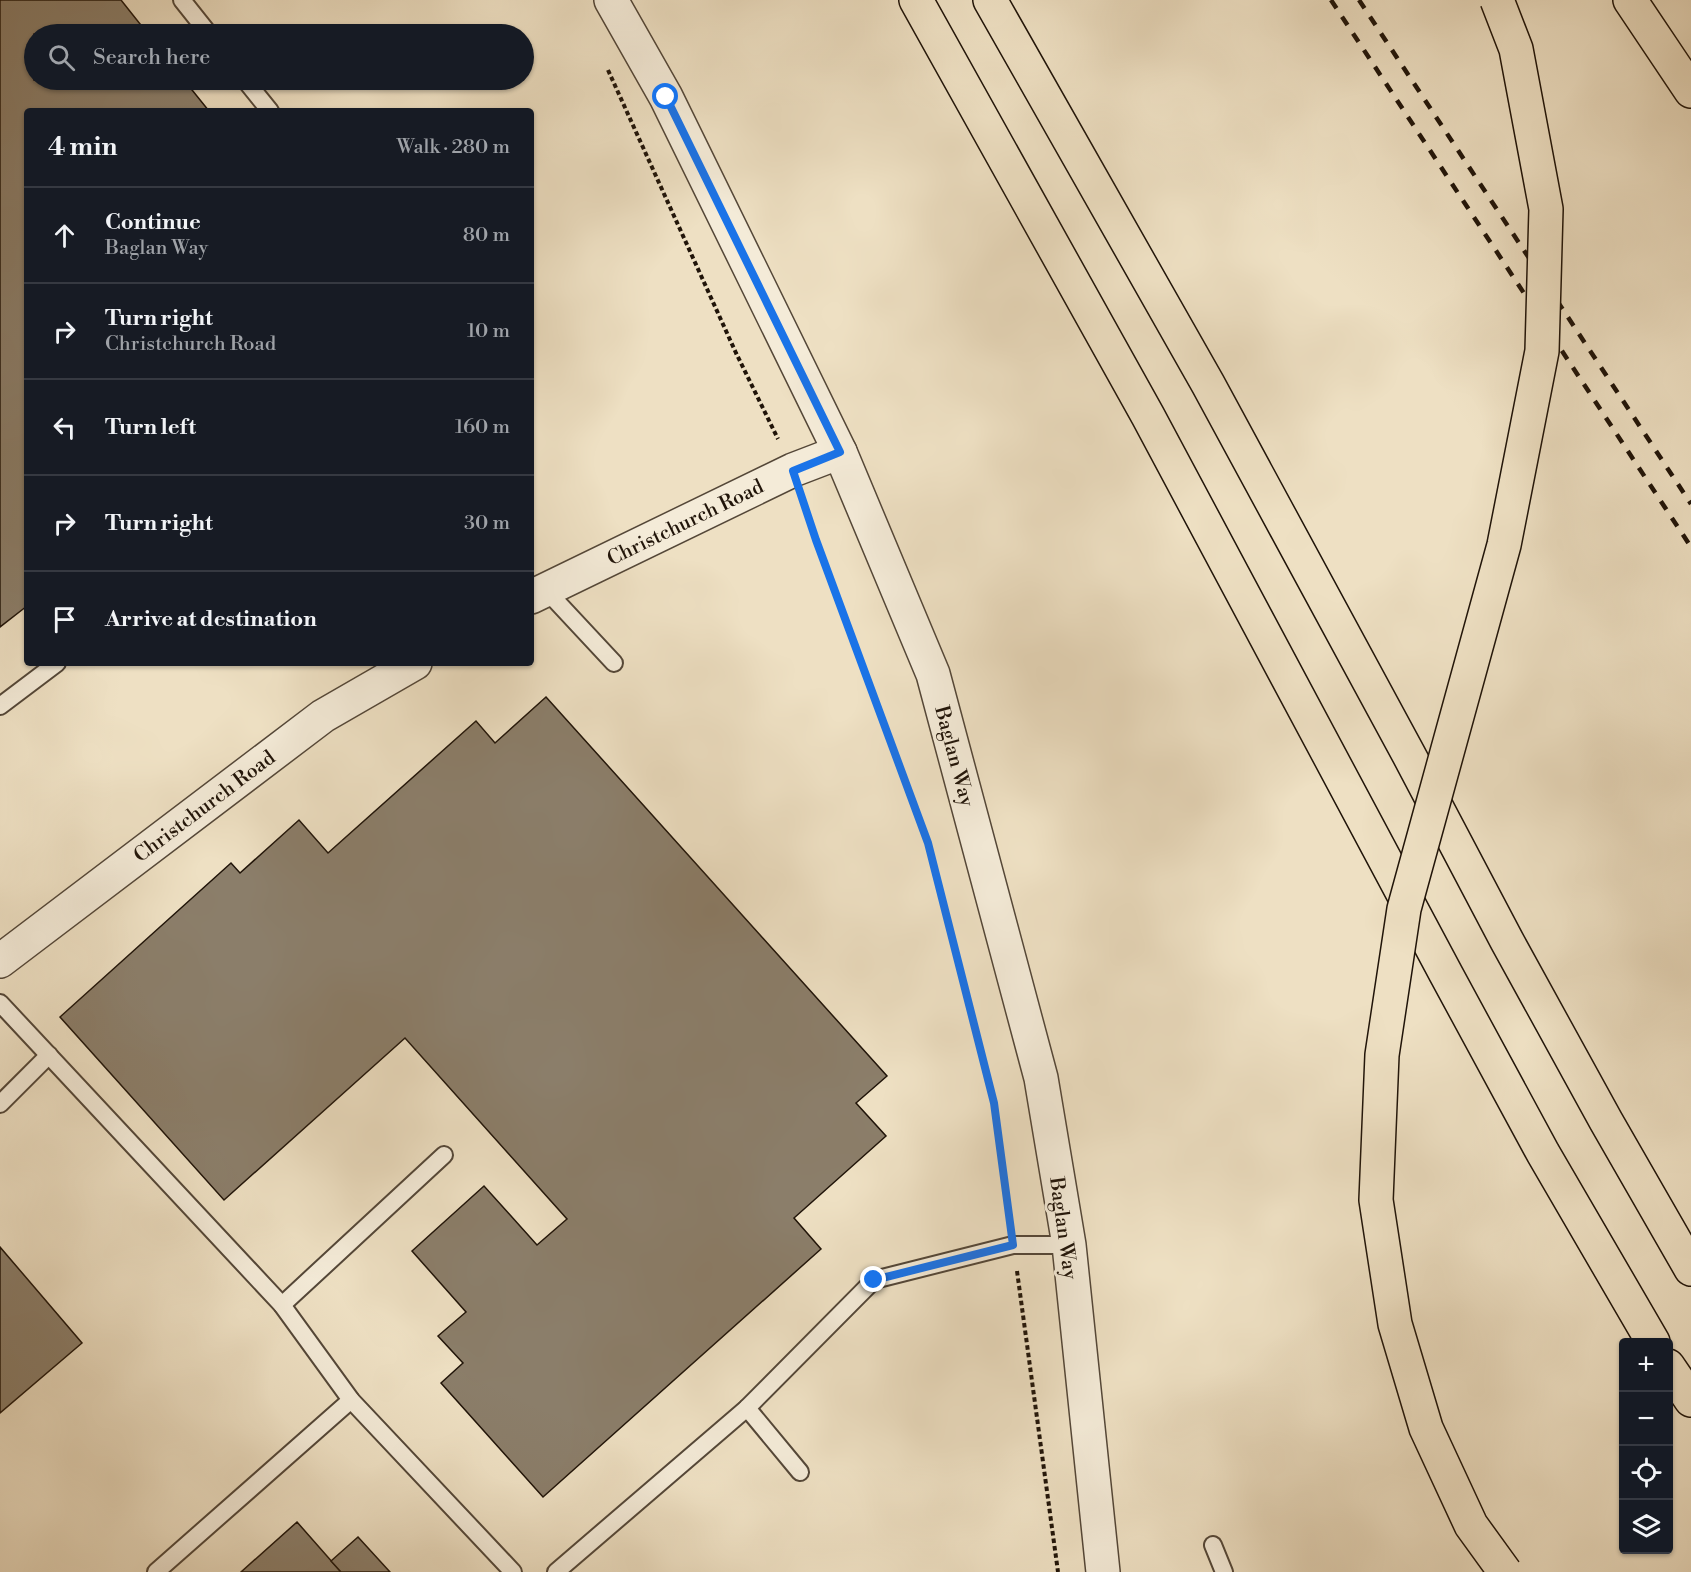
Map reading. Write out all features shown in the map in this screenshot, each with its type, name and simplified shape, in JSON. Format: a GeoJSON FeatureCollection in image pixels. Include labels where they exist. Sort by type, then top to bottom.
{"type":"FeatureCollection","features":[{"type":"Feature","properties":{"kind":"highway"},"geometry":{"type":"LineString","coordinates":[[916,0],[1148,416],[1543,1153],[1651,1338]]}},
{"type":"Feature","properties":{"kind":"highway"},"geometry":{"type":"LineString","coordinates":[[990,0],[1208,384],[1512,951],[1691,1269]]}},
{"type":"Feature","properties":{"kind":"highway"},"geometry":{"type":"LineString","coordinates":[[1497,0],[1516,49],[1546,209],[1542,351],[1504,545],[1404,909],[1382,1055],[1376,1200],[1395,1324],[1426,1428],[1470,1525],[1505,1572]]}},
{"type":"Feature","properties":{"kind":"highway"},"geometry":{"type":"LineString","coordinates":[[1630,0],[1691,91]]}},
{"type":"Feature","properties":{"kind":"highway"},"geometry":{"type":"LineString","coordinates":[[1673,1373],[1691,1400]]}},
{"type":"Feature","properties":{"kind":"street","name":"Baglan Way"},"geometry":{"type":"LineString","coordinates":[[611,0],[666,97],[840,452],[933,674],[1041,1078],[1069,1245],[1103,1572]]}},
{"type":"Feature","properties":{"kind":"street","name":"Christchurch Road"},"geometry":{"type":"LineString","coordinates":[[538,593],[793,471],[840,452]]}},
{"type":"Feature","properties":{"kind":"street","name":"Christchurch Road"},"geometry":{"type":"LineString","coordinates":[[0,961],[381,671],[402,666]]}},
{"type":"Feature","properties":{"kind":"lane"},"geometry":{"type":"LineString","coordinates":[[182,0],[201,24]]}},
{"type":"Feature","properties":{"kind":"lane"},"geometry":{"type":"LineString","coordinates":[[252,90],[267,108]]}},
{"type":"Feature","properties":{"kind":"lane"},"geometry":{"type":"LineString","coordinates":[[538,593],[614,663]]}},
{"type":"Feature","properties":{"kind":"lane"},"geometry":{"type":"LineString","coordinates":[[0,706],[53,666]]}},
{"type":"Feature","properties":{"kind":"lane"},"geometry":{"type":"LineString","coordinates":[[0,1003],[282,1305],[351,1400],[513,1572]]}},
{"type":"Feature","properties":{"kind":"lane"},"geometry":{"type":"LineString","coordinates":[[0,1104],[49,1055]]}},
{"type":"Feature","properties":{"kind":"lane"},"geometry":{"type":"LineString","coordinates":[[282,1305],[444,1155]]}},
{"type":"Feature","properties":{"kind":"lane"},"geometry":{"type":"LineString","coordinates":[[556,1572],[747,1408],[874,1280],[1013,1245],[1069,1245]]}},
{"type":"Feature","properties":{"kind":"lane"},"geometry":{"type":"LineString","coordinates":[[156,1572],[351,1400]]}},
{"type":"Feature","properties":{"kind":"lane"},"geometry":{"type":"LineString","coordinates":[[747,1408],[800,1472]]}},
{"type":"Feature","properties":{"kind":"lane"},"geometry":{"type":"LineString","coordinates":[[1213,1545],[1224,1572]]}},
{"type":"Feature","properties":{"kind":"path"},"geometry":{"type":"LineString","coordinates":[[604,60],[736,353],[793,471],[816,540],[928,843],[994,1103],[1058,1572]]}},
{"type":"Feature","properties":{"kind":"building"},"geometry":{"type":"Polygon","coordinates":[[[0,0],[121,0],[140,24],[24,24],[24,90],[192,90],[207,108],[24,108],[24,608],[0,627],[0,0]]]}},
{"type":"Feature","properties":{"kind":"building"},"geometry":{"type":"Polygon","coordinates":[[[546,697],[887,1076],[856,1103],[886,1136],[794,1218],[821,1249],[543,1497],[441,1383],[463,1363],[438,1336],[466,1312],[412,1251],[484,1186],[537,1245],[567,1219],[405,1038],[224,1200],[60,1017],[231,863],[240,873],[299,820],[328,853],[476,721],[495,743],[546,697]]]}},
{"type":"Feature","properties":{"kind":"building"},"geometry":{"type":"Polygon","coordinates":[[[0,1247],[82,1343],[0,1413],[0,1247]]]}},
{"type":"Feature","properties":{"kind":"building"},"geometry":{"type":"Polygon","coordinates":[[[297,1522],[341,1572],[241,1572],[297,1522]]]}},
{"type":"Feature","properties":{"kind":"building"},"geometry":{"type":"Polygon","coordinates":[[[358,1537],[390,1572],[341,1572],[331,1561],[358,1537]]]}},
{"type":"Feature","properties":{"kind":"railway"},"geometry":{"type":"LineString","coordinates":[[1331,0],[1691,547]]}},
{"type":"Feature","properties":{"kind":"railway"},"geometry":{"type":"LineString","coordinates":[[1359,0],[1691,504]]}},
{"type":"Feature","properties":{"kind":"route"},"geometry":{"type":"LineString","coordinates":[[666,97],[840,452],[793,471],[816,540],[928,843],[994,1103],[1013,1245],[874,1280]]}}]}
